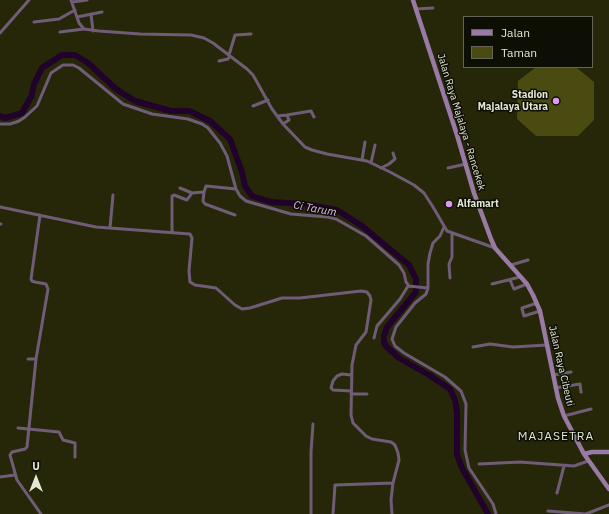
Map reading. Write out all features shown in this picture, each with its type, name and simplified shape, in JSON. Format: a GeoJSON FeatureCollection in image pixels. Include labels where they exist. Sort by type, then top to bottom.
{"type":"FeatureCollection","features":[{"type":"Feature","properties":{"kind":"main road","name":"Jalan Raya Majalaya - Rancekek"},"geometry":{"type":"LineString","coordinates":[[413,0],[474,193],[495,248]]}},
{"type":"Feature","properties":{"kind":"main road","name":"Jalan Raya Cibeuti"},"geometry":{"type":"LineString","coordinates":[[495,248],[527,284],[537,303],[556,388],[564,416],[571,432],[588,461],[609,489]]}},
{"type":"Feature","properties":{"kind":"main road"},"geometry":{"type":"LineString","coordinates":[[584,454],[592,452],[609,452]]}},
{"type":"Feature","properties":{"kind":"street"},"geometry":{"type":"LineString","coordinates":[[0,33],[29,0]]}},
{"type":"Feature","properties":{"kind":"street"},"geometry":{"type":"LineString","coordinates":[[84,29],[79,23],[72,1],[87,0]]}},
{"type":"Feature","properties":{"kind":"street"},"geometry":{"type":"LineString","coordinates":[[416,9],[433,8]]}},
{"type":"Feature","properties":{"kind":"street"},"geometry":{"type":"LineString","coordinates":[[34,22],[59,19],[75,10]]}},
{"type":"Feature","properties":{"kind":"street"},"geometry":{"type":"LineString","coordinates":[[77,17],[102,12]]}},
{"type":"Feature","properties":{"kind":"street"},"geometry":{"type":"LineString","coordinates":[[91,14],[94,30]]}},
{"type":"Feature","properties":{"kind":"street"},"geometry":{"type":"LineString","coordinates":[[60,32],[84,29],[140,34],[197,36],[213,43],[253,75],[277,116],[304,146],[312,150],[372,163],[414,185],[424,193],[434,207],[447,231],[495,248]]}},
{"type":"Feature","properties":{"kind":"street"},"geometry":{"type":"LineString","coordinates":[[219,61],[228,59],[230,56],[234,35],[251,34]]}},
{"type":"Feature","properties":{"kind":"street"},"geometry":{"type":"LineString","coordinates":[[0,124],[10,124],[25,117],[37,106],[51,73],[63,65],[72,65],[78,68],[123,104],[152,114],[196,121],[208,128],[220,143],[226,156],[236,189],[240,196],[246,201],[291,214],[336,219],[366,236],[399,265],[404,273],[406,282],[410,286],[427,288]]}},
{"type":"Feature","properties":{"kind":"street"},"geometry":{"type":"LineString","coordinates":[[253,106],[268,100]]}},
{"type":"Feature","properties":{"kind":"street"},"geometry":{"type":"LineString","coordinates":[[277,116],[311,112],[313,113],[314,118]]}},
{"type":"Feature","properties":{"kind":"street"},"geometry":{"type":"LineString","coordinates":[[283,124],[289,120],[287,115]]}},
{"type":"Feature","properties":{"kind":"street"},"geometry":{"type":"LineString","coordinates":[[362,160],[365,142]]}},
{"type":"Feature","properties":{"kind":"street"},"geometry":{"type":"LineString","coordinates":[[372,163],[375,145]]}},
{"type":"Feature","properties":{"kind":"street"},"geometry":{"type":"LineString","coordinates":[[381,168],[395,159],[394,153]]}},
{"type":"Feature","properties":{"kind":"street"},"geometry":{"type":"LineString","coordinates":[[448,168],[466,164]]}},
{"type":"Feature","properties":{"kind":"street"},"geometry":{"type":"LineString","coordinates":[[235,215],[203,202],[206,186],[236,189]]}},
{"type":"Feature","properties":{"kind":"street"},"geometry":{"type":"LineString","coordinates":[[180,188],[192,193],[204,192]]}},
{"type":"Feature","properties":{"kind":"street"},"geometry":{"type":"LineString","coordinates":[[172,232],[172,196],[175,195],[187,200],[192,193]]}},
{"type":"Feature","properties":{"kind":"street"},"geometry":{"type":"LineString","coordinates":[[110,228],[113,195]]}},
{"type":"Feature","properties":{"kind":"street"},"geometry":{"type":"LineString","coordinates":[[0,207],[96,227],[190,234],[192,237],[189,271],[190,282],[195,285],[216,288],[235,305],[242,309],[282,298],[300,298],[361,290],[367,292],[371,300],[367,325],[364,336],[354,352],[351,375],[352,419],[356,427],[370,438],[391,442],[395,445],[399,460],[393,483],[391,500],[392,514]]}},
{"type":"Feature","properties":{"kind":"street"},"geometry":{"type":"LineString","coordinates":[[40,215],[31,279],[32,281],[46,284],[48,289],[36,359],[27,447],[11,453],[15,475],[18,482],[41,514]]}},
{"type":"Feature","properties":{"kind":"street"},"geometry":{"type":"LineString","coordinates":[[444,227],[440,236],[433,243],[430,253],[426,294],[415,303],[396,327],[392,339],[396,346],[404,354],[445,377],[460,391],[466,404],[465,450],[469,468],[493,504],[496,514]]}},
{"type":"Feature","properties":{"kind":"street"},"geometry":{"type":"LineString","coordinates":[[450,278],[448,264],[452,257],[452,233]]}},
{"type":"Feature","properties":{"kind":"street"},"geometry":{"type":"LineString","coordinates":[[511,265],[528,260]]}},
{"type":"Feature","properties":{"kind":"street"},"geometry":{"type":"LineString","coordinates":[[492,284],[520,277]]}},
{"type":"Feature","properties":{"kind":"street"},"geometry":{"type":"LineString","coordinates":[[510,280],[514,289],[527,284]]}},
{"type":"Feature","properties":{"kind":"street"},"geometry":{"type":"LineString","coordinates":[[374,338],[377,326],[382,322],[410,286]]}},
{"type":"Feature","properties":{"kind":"street"},"geometry":{"type":"LineString","coordinates":[[537,303],[522,308],[524,316],[540,311]]}},
{"type":"Feature","properties":{"kind":"street"},"geometry":{"type":"LineString","coordinates":[[473,347],[490,344],[513,347],[547,345]]}},
{"type":"Feature","properties":{"kind":"street"},"geometry":{"type":"LineString","coordinates":[[28,359],[36,359]]}},
{"type":"Feature","properties":{"kind":"street"},"geometry":{"type":"LineString","coordinates":[[553,375],[571,372]]}},
{"type":"Feature","properties":{"kind":"street"},"geometry":{"type":"LineString","coordinates":[[351,375],[342,374],[337,376],[333,381],[331,388],[333,390],[367,394]]}},
{"type":"Feature","properties":{"kind":"street"},"geometry":{"type":"LineString","coordinates":[[556,388],[580,384],[581,392]]}},
{"type":"Feature","properties":{"kind":"street"},"geometry":{"type":"LineString","coordinates":[[564,416],[591,409]]}},
{"type":"Feature","properties":{"kind":"street"},"geometry":{"type":"LineString","coordinates":[[310,514],[313,424]]}},
{"type":"Feature","properties":{"kind":"street"},"geometry":{"type":"LineString","coordinates":[[18,428],[59,432],[63,440],[75,443],[75,457]]}},
{"type":"Feature","properties":{"kind":"street"},"geometry":{"type":"LineString","coordinates":[[479,464],[520,462],[564,466],[582,464],[588,461]]}},
{"type":"Feature","properties":{"kind":"street"},"geometry":{"type":"LineString","coordinates":[[557,493],[564,466]]}},
{"type":"Feature","properties":{"kind":"street"},"geometry":{"type":"LineString","coordinates":[[0,477],[15,475]]}},
{"type":"Feature","properties":{"kind":"street"},"geometry":{"type":"LineString","coordinates":[[333,514],[335,485],[393,483]]}},
{"type":"Feature","properties":{"kind":"street"},"geometry":{"type":"LineString","coordinates":[[548,511],[569,514],[588,513],[609,505]]}},
{"type":"Feature","properties":{"kind":"green space","name":"Stadion Majalaya Utara"},"geometry":{"type":"Polygon","coordinates":[[[535,68],[577,68],[594,82],[594,120],[578,136],[536,136],[517,119],[518,81],[535,68]]]}},
{"type":"Feature","properties":{"kind":"waterway","name":"Ci Tarum"},"geometry":{"type":"LineString","coordinates":[[0,116],[5,118],[22,113],[32,95],[34,84],[42,68],[62,55],[75,55],[88,63],[116,89],[135,101],[171,111],[189,111],[210,121],[230,139],[242,172],[245,186],[252,196],[271,202],[304,204],[337,210],[362,226],[409,265],[416,279],[416,292],[387,327],[384,336],[384,343],[399,358],[450,389],[455,400],[457,412],[457,455],[462,468],[488,514]]}},
{"type":"Feature","properties":{"kind":"place","name":"Stadion Majalaya Utara"},"geometry":{"type":"Point","coordinates":[556,101]}},
{"type":"Feature","properties":{"kind":"place","name":"Alfamart"},"geometry":{"type":"Point","coordinates":[449,204]}},
{"type":"Feature","properties":{"kind":"district","name":"MAJASETRA"},"geometry":{"type":"Point","coordinates":[556,437]}}]}
